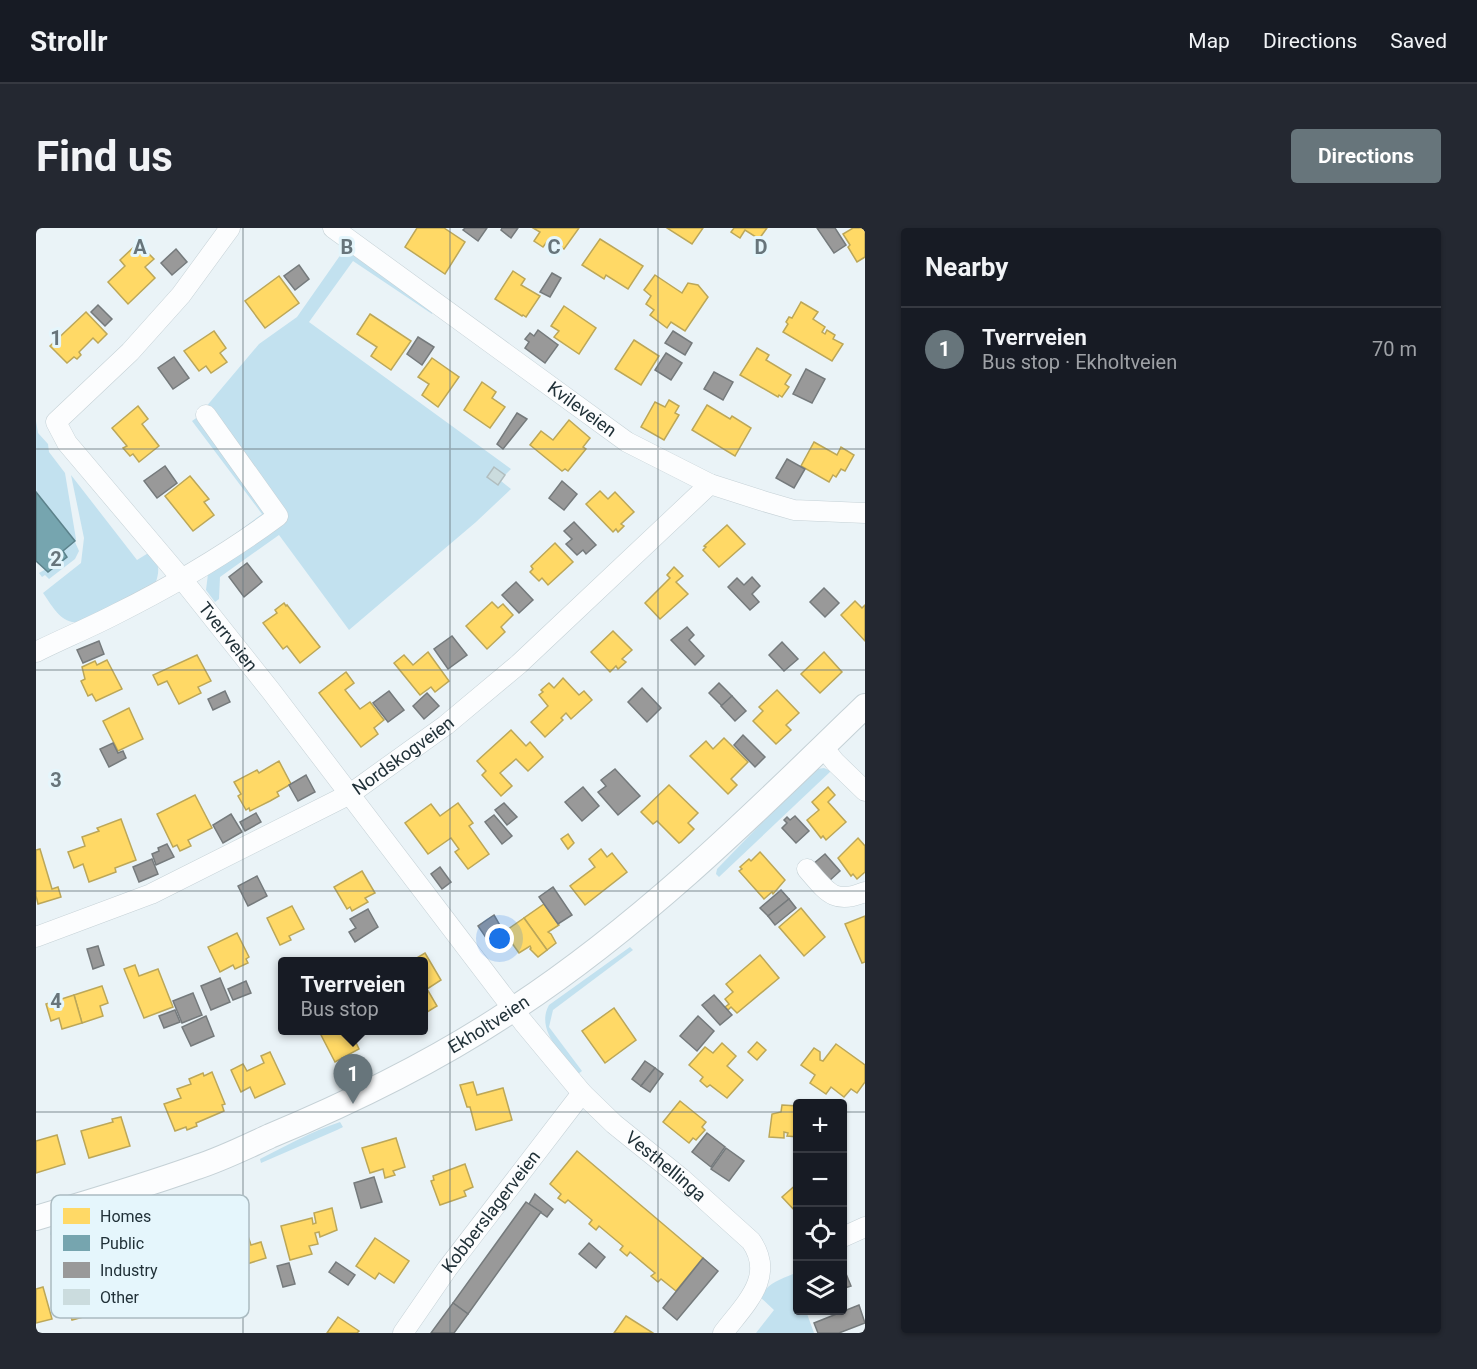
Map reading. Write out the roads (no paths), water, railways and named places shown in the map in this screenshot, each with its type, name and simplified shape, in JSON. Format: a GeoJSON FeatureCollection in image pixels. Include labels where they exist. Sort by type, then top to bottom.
{"type":"FeatureCollection","features":[{"type":"Feature","properties":{"kind":"street","name":"Tverrveien"},"geometry":{"type":"LineString","coordinates":[[230,228],[182,295],[130,352],[56,422],[67,443],[182,579],[514,1009]]}},
{"type":"Feature","properties":{"kind":"street","name":"Kvileveien"},"geometry":{"type":"LineString","coordinates":[[333,228],[581,406],[627,442],[710,484],[794,510],[865,513]]}},
{"type":"Feature","properties":{"kind":"street"},"geometry":{"type":"LineString","coordinates":[[36,652],[182,579],[250,537],[278,516],[206,414]]}},
{"type":"Feature","properties":{"kind":"street","name":"Nordskogveien"},"geometry":{"type":"LineString","coordinates":[[36,937],[151,894],[350,794],[446,725],[519,664],[710,484]]}},
{"type":"Feature","properties":{"kind":"street","name":"Ekholtveien"},"geometry":{"type":"LineString","coordinates":[[115,1195],[199,1167],[312,1118],[420,1066],[514,1009],[646,909],[735,832],[865,706]]}},
{"type":"Feature","properties":{"kind":"street"},"geometry":{"type":"LineString","coordinates":[[823,747],[865,791]]}},
{"type":"Feature","properties":{"kind":"street"},"geometry":{"type":"LineString","coordinates":[[807,869],[826,891],[835,896],[852,897],[865,892]]}},
{"type":"Feature","properties":{"kind":"street","name":"Vesthellinga"},"geometry":{"type":"LineString","coordinates":[[514,1009],[582,1093],[614,1124],[681,1178],[751,1241],[758,1251],[761,1263],[758,1283],[748,1301],[723,1333]]}},
{"type":"Feature","properties":{"kind":"street","name":"Kobberslagerveien"},"geometry":{"type":"LineString","coordinates":[[403,1333],[447,1269],[582,1093]]}},
{"type":"Feature","properties":{"kind":"street","name":"Ekholtveien"},"geometry":{"type":"LineString","coordinates":[[36,1218],[51,1214]]}},
{"type":"Feature","properties":{"kind":"street"},"geometry":{"type":"LineString","coordinates":[[847,1235],[865,1227]]}},
{"type":"Feature","properties":{"kind":"place","name":"Tverrveien"},"geometry":{"type":"Point","coordinates":[353,1104]}}]}
